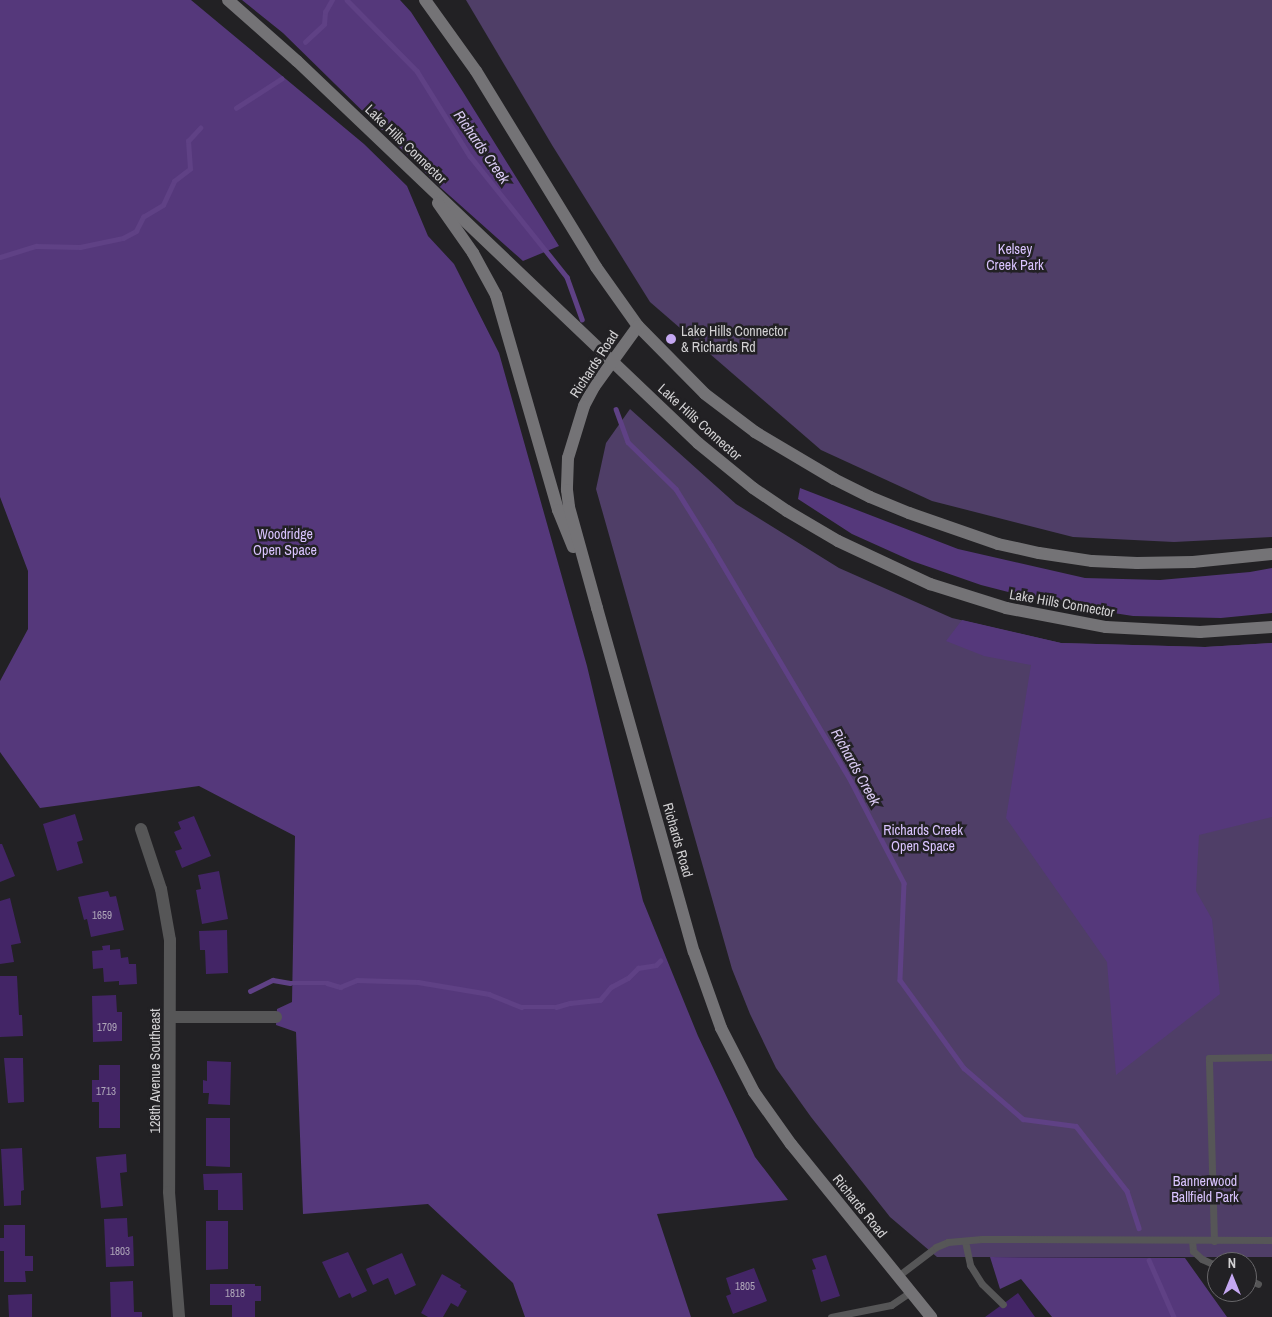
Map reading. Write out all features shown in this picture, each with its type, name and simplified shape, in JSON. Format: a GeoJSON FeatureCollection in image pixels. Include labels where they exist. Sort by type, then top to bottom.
{"type":"FeatureCollection","features":[{"type":"Feature","properties":{"kind":"main road","name":"Lake Hills Connector"},"geometry":{"type":"LineString","coordinates":[[228,0],[296,60],[698,443],[754,488],[838,541],[930,584],[1006,608],[1106,627],[1200,632],[1272,627]]}},
{"type":"Feature","properties":{"kind":"main road","name":"Lake Hills Connector"},"geometry":{"type":"LineString","coordinates":[[425,0],[476,71],[596,267],[638,326],[704,394],[755,432],[834,479],[917,516],[998,544],[1038,553],[1092,561],[1137,563],[1194,562],[1272,554]]}},
{"type":"Feature","properties":{"kind":"main road"},"geometry":{"type":"LineString","coordinates":[[422,180],[473,253],[496,295],[558,510],[596,608]]}},
{"type":"Feature","properties":{"kind":"main road","name":"Richards Road"},"geometry":{"type":"LineString","coordinates":[[638,326],[612,361],[584,406],[568,458],[569,508],[694,952],[721,1028],[754,1092],[773,1119],[931,1317]]}},
{"type":"Feature","properties":{"kind":"street","name":"128th Avenue Southeast"},"geometry":{"type":"LineString","coordinates":[[141,829],[154,864],[167,917],[170,940],[169,1192],[179,1317]]}},
{"type":"Feature","properties":{"kind":"street"},"geometry":{"type":"LineString","coordinates":[[171,1017],[276,1017]]}},
{"type":"Feature","properties":{"kind":"lane"},"geometry":{"type":"LineString","coordinates":[[1214,1241],[1209,1058],[1272,1056]]}},
{"type":"Feature","properties":{"kind":"lane"},"geometry":{"type":"LineString","coordinates":[[898,1276],[936,1248],[948,1242],[982,1238],[1272,1240]]}},
{"type":"Feature","properties":{"kind":"lane"},"geometry":{"type":"LineString","coordinates":[[1192,1240],[1192,1251],[1207,1261]]}},
{"type":"Feature","properties":{"kind":"lane"},"geometry":{"type":"LineString","coordinates":[[964,1241],[966,1252],[982,1284],[1003,1304]]}},
{"type":"Feature","properties":{"kind":"lane"},"geometry":{"type":"LineString","coordinates":[[831,1317],[891,1305],[910,1292]]}},
{"type":"Feature","properties":{"kind":"green space","name":"Woodridge Open Space"},"geometry":{"type":"Polygon","coordinates":[[[0,0],[191,0],[364,144],[407,186],[428,236],[454,264],[499,353],[587,666],[643,901],[698,1036],[755,1157],[788,1200],[657,1214],[691,1317],[525,1317],[513,1283],[428,1204],[303,1214],[296,1032],[276,1025],[277,1009],[292,1002],[295,836],[199,786],[40,808],[0,752],[0,681],[28,629],[28,571],[0,497],[0,0]]]}},
{"type":"Feature","properties":{"kind":"green space"},"geometry":{"type":"Polygon","coordinates":[[[242,0],[400,0],[411,12],[463,92],[559,246],[523,261],[441,188],[283,33],[242,0]]]}},
{"type":"Feature","properties":{"kind":"green space","name":"Kelsey Creek Park"},"geometry":{"type":"Polygon","coordinates":[[[466,0],[1272,0],[1272,537],[1174,542],[1073,537],[932,501],[821,450],[650,302],[552,145],[466,0]]]}},
{"type":"Feature","properties":{"kind":"green space","name":"Richards Creek Open Space"},"geometry":{"type":"Polygon","coordinates":[[[630,409],[736,504],[839,568],[952,618],[1061,643],[1205,647],[1272,643],[1272,1257],[1257,1257],[1257,1252],[1207,1252],[1207,1257],[937,1257],[890,1217],[811,1117],[776,1068],[750,1014],[732,969],[596,489],[606,443],[630,409]]]}},
{"type":"Feature","properties":{"kind":"green space"},"geometry":{"type":"Polygon","coordinates":[[[800,488],[958,549],[1085,578],[1160,580],[1250,572],[1272,568],[1272,613],[1221,618],[1133,616],[1055,604],[981,585],[912,561],[852,534],[798,499],[800,488]]]}},
{"type":"Feature","properties":{"kind":"green space"},"geometry":{"type":"Polygon","coordinates":[[[962,620],[1061,643],[1205,647],[1272,643],[1272,817],[1199,835],[1196,891],[1212,919],[1220,994],[1116,1075],[1107,962],[1006,818],[1031,665],[984,656],[946,641],[962,620]]]}},
{"type":"Feature","properties":{"kind":"green space"},"geometry":{"type":"Polygon","coordinates":[[[990,1257],[1185,1258],[1207,1289],[1207,1302],[1216,1302],[1227,1317],[1052,1317],[1021,1279],[1000,1289],[990,1257]]]}},
{"type":"Feature","properties":{"kind":"building"},"geometry":{"type":"Polygon","coordinates":[[[75,814],[83,840],[77,842],[83,863],[57,871],[43,824],[75,814]]]}},
{"type":"Feature","properties":{"kind":"building"},"geometry":{"type":"Polygon","coordinates":[[[194,816],[211,856],[182,868],[175,851],[182,849],[174,832],[181,829],[178,822],[194,816]]]}},
{"type":"Feature","properties":{"kind":"building"},"geometry":{"type":"Polygon","coordinates":[[[0,844],[2,844],[15,876],[0,882],[0,844]]]}},
{"type":"Feature","properties":{"kind":"building"},"geometry":{"type":"Polygon","coordinates":[[[219,871],[228,919],[202,924],[196,890],[201,889],[198,875],[219,871]]]}},
{"type":"Feature","properties":{"kind":"building"},"geometry":{"type":"Polygon","coordinates":[[[108,891],[110,897],[116,896],[124,930],[91,937],[87,919],[84,920],[78,897],[108,891]]]}},
{"type":"Feature","properties":{"kind":"building"},"geometry":{"type":"Polygon","coordinates":[[[10,898],[21,943],[11,945],[14,962],[0,964],[0,901],[10,898]]]}},
{"type":"Feature","properties":{"kind":"building"},"geometry":{"type":"Polygon","coordinates":[[[227,930],[228,973],[206,974],[205,950],[200,950],[199,931],[227,930]]]}},
{"type":"Feature","properties":{"kind":"building"},"geometry":{"type":"Polygon","coordinates":[[[110,945],[110,950],[120,949],[121,958],[128,957],[129,964],[136,964],[137,984],[119,985],[119,981],[104,982],[103,968],[93,969],[92,951],[103,950],[102,946],[110,945]]]}},
{"type":"Feature","properties":{"kind":"building"},"geometry":{"type":"Polygon","coordinates":[[[0,976],[17,976],[19,1015],[22,1015],[23,1036],[0,1037],[0,976]]]}},
{"type":"Feature","properties":{"kind":"building"},"geometry":{"type":"Polygon","coordinates":[[[116,995],[117,1012],[122,1012],[122,1041],[93,1042],[92,996],[116,995]]]}},
{"type":"Feature","properties":{"kind":"building"},"geometry":{"type":"Polygon","coordinates":[[[4,1058],[23,1058],[24,1102],[8,1103],[4,1058]]]}},
{"type":"Feature","properties":{"kind":"building"},"geometry":{"type":"Polygon","coordinates":[[[207,1061],[231,1062],[230,1105],[208,1104],[209,1093],[203,1093],[203,1080],[207,1081],[207,1061]]]}},
{"type":"Feature","properties":{"kind":"building"},"geometry":{"type":"Polygon","coordinates":[[[99,1065],[120,1065],[120,1128],[99,1128],[99,1102],[92,1102],[92,1080],[99,1080],[99,1065]]]}},
{"type":"Feature","properties":{"kind":"building"},"geometry":{"type":"Polygon","coordinates":[[[206,1118],[230,1118],[230,1167],[206,1166],[206,1118]]]}},
{"type":"Feature","properties":{"kind":"building"},"geometry":{"type":"Polygon","coordinates":[[[22,1148],[24,1190],[21,1191],[21,1205],[4,1206],[1,1149],[22,1148]]]}},
{"type":"Feature","properties":{"kind":"building"},"geometry":{"type":"Polygon","coordinates":[[[126,1154],[127,1172],[120,1173],[123,1206],[101,1208],[96,1157],[126,1154]]]}},
{"type":"Feature","properties":{"kind":"building"},"geometry":{"type":"Polygon","coordinates":[[[242,1173],[243,1210],[218,1210],[218,1190],[204,1190],[203,1174],[242,1173]]]}},
{"type":"Feature","properties":{"kind":"building"},"geometry":{"type":"Polygon","coordinates":[[[127,1218],[128,1237],[133,1236],[134,1266],[106,1267],[104,1219],[127,1218]]]}},
{"type":"Feature","properties":{"kind":"building"},"geometry":{"type":"Polygon","coordinates":[[[206,1221],[228,1221],[228,1269],[206,1270],[206,1221]]]}},
{"type":"Feature","properties":{"kind":"building"},"geometry":{"type":"Polygon","coordinates":[[[4,1225],[25,1225],[25,1256],[33,1256],[33,1271],[25,1271],[26,1282],[4,1282],[4,1251],[0,1251],[0,1238],[4,1238],[4,1225]]]}},
{"type":"Feature","properties":{"kind":"building"},"geometry":{"type":"Polygon","coordinates":[[[348,1252],[367,1291],[352,1298],[350,1293],[339,1298],[322,1262],[348,1252]]]}},
{"type":"Feature","properties":{"kind":"building"},"geometry":{"type":"Polygon","coordinates":[[[402,1253],[416,1285],[395,1295],[388,1278],[373,1285],[366,1269],[402,1253]]]}},
{"type":"Feature","properties":{"kind":"building"},"geometry":{"type":"Polygon","coordinates":[[[826,1255],[840,1296],[821,1302],[812,1270],[816,1269],[812,1259],[826,1255]]]}},
{"type":"Feature","properties":{"kind":"building"},"geometry":{"type":"Polygon","coordinates":[[[754,1268],[767,1301],[733,1314],[726,1296],[731,1294],[726,1278],[754,1268]]]}},
{"type":"Feature","properties":{"kind":"building"},"geometry":{"type":"Polygon","coordinates":[[[442,1274],[461,1285],[460,1287],[467,1291],[458,1307],[451,1303],[443,1317],[428,1317],[421,1313],[442,1274]]]}},
{"type":"Feature","properties":{"kind":"building"},"geometry":{"type":"Polygon","coordinates":[[[133,1281],[134,1312],[142,1312],[142,1317],[111,1317],[110,1282],[133,1281]]]}},
{"type":"Feature","properties":{"kind":"building"},"geometry":{"type":"Polygon","coordinates":[[[210,1284],[255,1284],[255,1286],[261,1286],[261,1301],[255,1301],[255,1317],[232,1317],[232,1305],[210,1305],[210,1284]]]}},
{"type":"Feature","properties":{"kind":"building"},"geometry":{"type":"Polygon","coordinates":[[[1018,1293],[1035,1317],[985,1317],[1003,1304],[1018,1293]]]}},
{"type":"Feature","properties":{"kind":"building"},"geometry":{"type":"Polygon","coordinates":[[[32,1294],[32,1317],[9,1317],[8,1295],[32,1294]]]}},
{"type":"Feature","properties":{"kind":"waterway"},"geometry":{"type":"LineString","coordinates":[[305,42],[324,24],[325,12],[332,0]]}},
{"type":"Feature","properties":{"kind":"waterway","name":"Richards Creek"},"geometry":{"type":"LineString","coordinates":[[347,0],[417,71],[470,156],[567,277],[582,319]]}},
{"type":"Feature","properties":{"kind":"waterway"},"geometry":{"type":"LineString","coordinates":[[236,108],[281,79]]}},
{"type":"Feature","properties":{"kind":"waterway"},"geometry":{"type":"LineString","coordinates":[[0,257],[36,246],[80,247],[123,238],[136,231],[143,217],[163,205],[174,181],[190,169],[188,141],[200,128]]}},
{"type":"Feature","properties":{"kind":"waterway","name":"Richards Creek"},"geometry":{"type":"LineString","coordinates":[[616,409],[628,442],[676,489],[711,545],[851,781],[904,883],[900,980],[964,1068],[1023,1119],[1076,1126],[1127,1191],[1139,1228]]}},
{"type":"Feature","properties":{"kind":"waterway"},"geometry":{"type":"LineString","coordinates":[[250,991],[273,980],[290,983],[327,983],[340,987],[357,980],[418,982],[489,994],[522,1007],[556,1007],[570,1003],[600,1000],[611,987],[628,978],[638,968],[656,965],[660,961]]}},
{"type":"Feature","properties":{"kind":"waterway","name":"Richards Creek"},"geometry":{"type":"LineString","coordinates":[[1149,1260],[1174,1317]]}},
{"type":"Feature","properties":{"kind":"place","name":"Lake Hills Connector & Richards Rd"},"geometry":{"type":"Point","coordinates":[671,339]}},
{"type":"Feature","properties":{"kind":"park label","name":"Bannerwood Ballfield Park"},"geometry":{"type":"Point","coordinates":[1205,1190]}}]}
